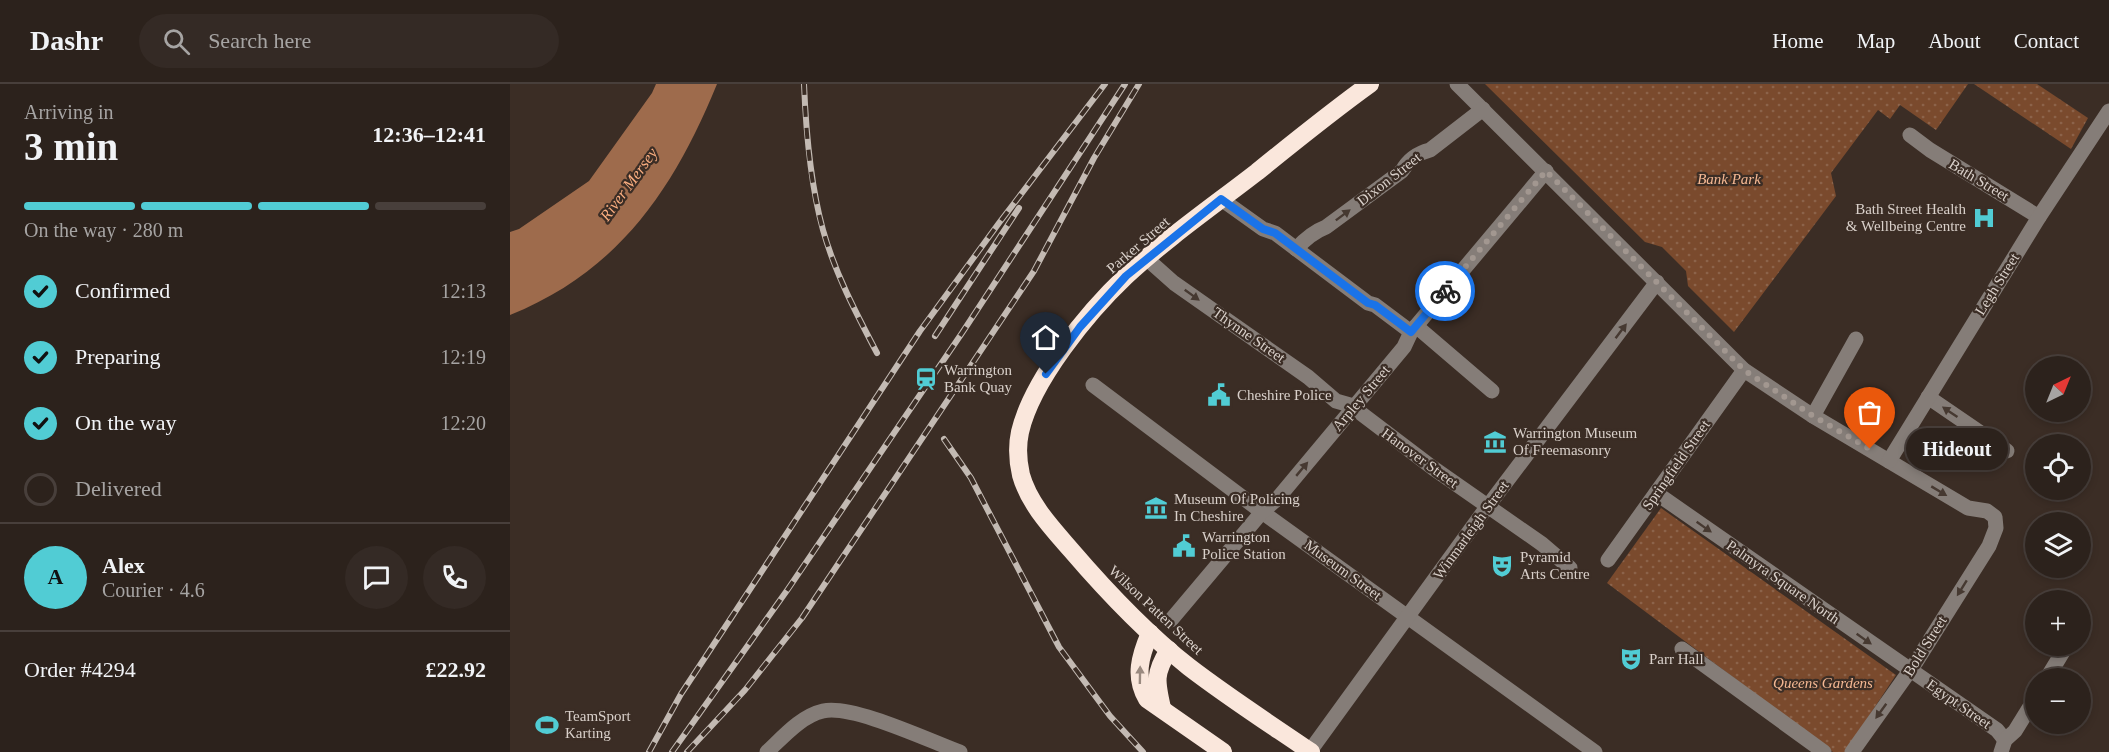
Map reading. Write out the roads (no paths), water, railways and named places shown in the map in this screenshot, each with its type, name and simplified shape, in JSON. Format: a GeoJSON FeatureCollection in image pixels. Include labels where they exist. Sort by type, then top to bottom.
{"type":"FeatureCollection","features":[{"type":"Feature","properties":{"kind":"highway","name":"Parker Street"},"geometry":{"type":"LineString","coordinates":[[1028,492],[1019,464],[1018,443],[1024,419],[1050,369],[1086,321],[1107,296],[1147,259],[1368,85]]}},
{"type":"Feature","properties":{"kind":"highway","name":"Wilson Patten Street"},"geometry":{"type":"LineString","coordinates":[[1028,492],[1040,512],[1093,576],[1150,633],[1205,679],[1310,752]]}},
{"type":"Feature","properties":{"kind":"highway"},"geometry":{"type":"LineString","coordinates":[[1150,633],[1140,668],[1140,687],[1147,699],[1223,752]]}},
{"type":"Feature","properties":{"kind":"highway"},"geometry":{"type":"LineString","coordinates":[[1162,708],[1156,683],[1157,673],[1169,650]]}},
{"type":"Feature","properties":{"kind":"street"},"geometry":{"type":"LineString","coordinates":[[1457,84],[1744,370],[1813,416],[1889,461]]}},
{"type":"Feature","properties":{"kind":"street","name":"Dixon Street"},"geometry":{"type":"LineString","coordinates":[[1296,249],[1317,230],[1326,227],[1398,173],[1406,164],[1422,152],[1430,150],[1483,109]]}},
{"type":"Feature","properties":{"kind":"street","name":"Legh Street"},"geometry":{"type":"LineString","coordinates":[[1889,461],[2039,217],[2109,111]]}},
{"type":"Feature","properties":{"kind":"street","name":"Bath Street"},"geometry":{"type":"LineString","coordinates":[[1918,137],[2039,217]]}},
{"type":"Feature","properties":{"kind":"street","name":"Arpley Street"},"geometry":{"type":"LineString","coordinates":[[1171,621],[1262,512],[1278,498],[1404,347],[1413,329],[1546,171]]}},
{"type":"Feature","properties":{"kind":"street"},"geometry":{"type":"LineString","coordinates":[[1221,199],[1296,249],[1368,303],[1413,329],[1492,391]]}},
{"type":"Feature","properties":{"kind":"street","name":"Thynne Street"},"geometry":{"type":"LineString","coordinates":[[1147,259],[1174,283],[1308,377],[1336,401],[1353,408]]}},
{"type":"Feature","properties":{"kind":"street","name":"Winmarleigh Street"},"geometry":{"type":"LineString","coordinates":[[1310,752],[1488,507],[1657,282]]}},
{"type":"Feature","properties":{"kind":"street"},"geometry":{"type":"LineString","coordinates":[[1813,416],[1856,339]]}},
{"type":"Feature","properties":{"kind":"street","name":"Springfield Street"},"geometry":{"type":"LineString","coordinates":[[1608,560],[1656,494],[1659,485],[1744,370]]}},
{"type":"Feature","properties":{"kind":"street","name":"Museum Street"},"geometry":{"type":"LineString","coordinates":[[1093,385],[1262,512],[1594,752]]}},
{"type":"Feature","properties":{"kind":"street"},"geometry":{"type":"LineString","coordinates":[[1928,397],[2007,451]]}},
{"type":"Feature","properties":{"kind":"street","name":"Hanover Street"},"geometry":{"type":"LineString","coordinates":[[1353,408],[1542,544],[1570,568]]}},
{"type":"Feature","properties":{"kind":"street","name":"Bold Street"},"geometry":{"type":"LineString","coordinates":[[1852,752],[1910,670],[1993,538],[1996,522],[1992,513],[1968,508],[1889,461]]}},
{"type":"Feature","properties":{"kind":"street","name":"Palmyra Square North"},"geometry":{"type":"LineString","coordinates":[[1656,494],[1910,670]]}},
{"type":"Feature","properties":{"kind":"street"},"geometry":{"type":"LineString","coordinates":[[1682,649],[1824,752]]}},
{"type":"Feature","properties":{"kind":"street","name":"Egypt Street"},"geometry":{"type":"LineString","coordinates":[[1910,670],[2000,733],[2003,746]]}},
{"type":"Feature","properties":{"kind":"street"},"geometry":{"type":"LineString","coordinates":[[767,752],[800,722],[822,711],[842,710],[960,752]]}},
{"type":"Feature","properties":{"kind":"street"},"geometry":{"type":"LineString","coordinates":[[2003,746],[2025,715]]}},
{"type":"Feature","properties":{"kind":"water","name":"River Mersey"},"geometry":{"type":"Polygon","coordinates":[[[656,84],[717,84],[682,158],[661,192],[612,250],[582,275],[548,297],[510,315],[510,232],[519,229],[589,181],[652,93],[656,84]]]}},
{"type":"Feature","properties":{"kind":"railway"},"geometry":{"type":"LineString","coordinates":[[804,84],[809,158],[823,230],[840,277],[877,353]]}},
{"type":"Feature","properties":{"kind":"railway"},"geometry":{"type":"LineString","coordinates":[[649,752],[681,694],[920,331],[1105,84]]}},
{"type":"Feature","properties":{"kind":"railway"},"geometry":{"type":"LineString","coordinates":[[672,752],[788,589],[962,333],[1125,84]]}},
{"type":"Feature","properties":{"kind":"railway"},"geometry":{"type":"LineString","coordinates":[[687,752],[745,690],[802,618],[1034,271],[1094,158],[1139,84]]}},
{"type":"Feature","properties":{"kind":"railway"},"geometry":{"type":"LineString","coordinates":[[935,336],[1019,208]]}},
{"type":"Feature","properties":{"kind":"railway"},"geometry":{"type":"LineString","coordinates":[[944,439],[971,478],[1059,647],[1110,716],[1143,752]]}},
{"type":"Feature","properties":{"kind":"place","name":"Bath Street Health & Wellbeing Centre"},"geometry":{"type":"Point","coordinates":[1984,218]}},
{"type":"Feature","properties":{"kind":"place","name":"Warrington Bank Quay"},"geometry":{"type":"Point","coordinates":[926,379]}},
{"type":"Feature","properties":{"kind":"place","name":"Cheshire Police"},"geometry":{"type":"Point","coordinates":[1219,395]}},
{"type":"Feature","properties":{"kind":"place","name":"Warrington Museum Of Freemasonry"},"geometry":{"type":"Point","coordinates":[1495,442]}},
{"type":"Feature","properties":{"kind":"place","name":"Hideout"},"geometry":{"type":"Point","coordinates":[1870,449]}},
{"type":"Feature","properties":{"kind":"place","name":"Museum Of Policing In Cheshire"},"geometry":{"type":"Point","coordinates":[1156,508]}},
{"type":"Feature","properties":{"kind":"place","name":"Warrington Police Station"},"geometry":{"type":"Point","coordinates":[1184,546]}},
{"type":"Feature","properties":{"kind":"place","name":"Pyramid Arts Centre"},"geometry":{"type":"Point","coordinates":[1502,566]}},
{"type":"Feature","properties":{"kind":"place","name":"Parr Hall"},"geometry":{"type":"Point","coordinates":[1631,659]}},
{"type":"Feature","properties":{"kind":"place","name":"TeamSport Karting"},"geometry":{"type":"Point","coordinates":[547,725]}},
{"type":"Feature","properties":{"kind":"park label","name":"Bank Park"},"geometry":{"type":"Point","coordinates":[1729,179]}},
{"type":"Feature","properties":{"kind":"park label","name":"Queens Gardens"},"geometry":{"type":"Point","coordinates":[1823,683]}}]}
